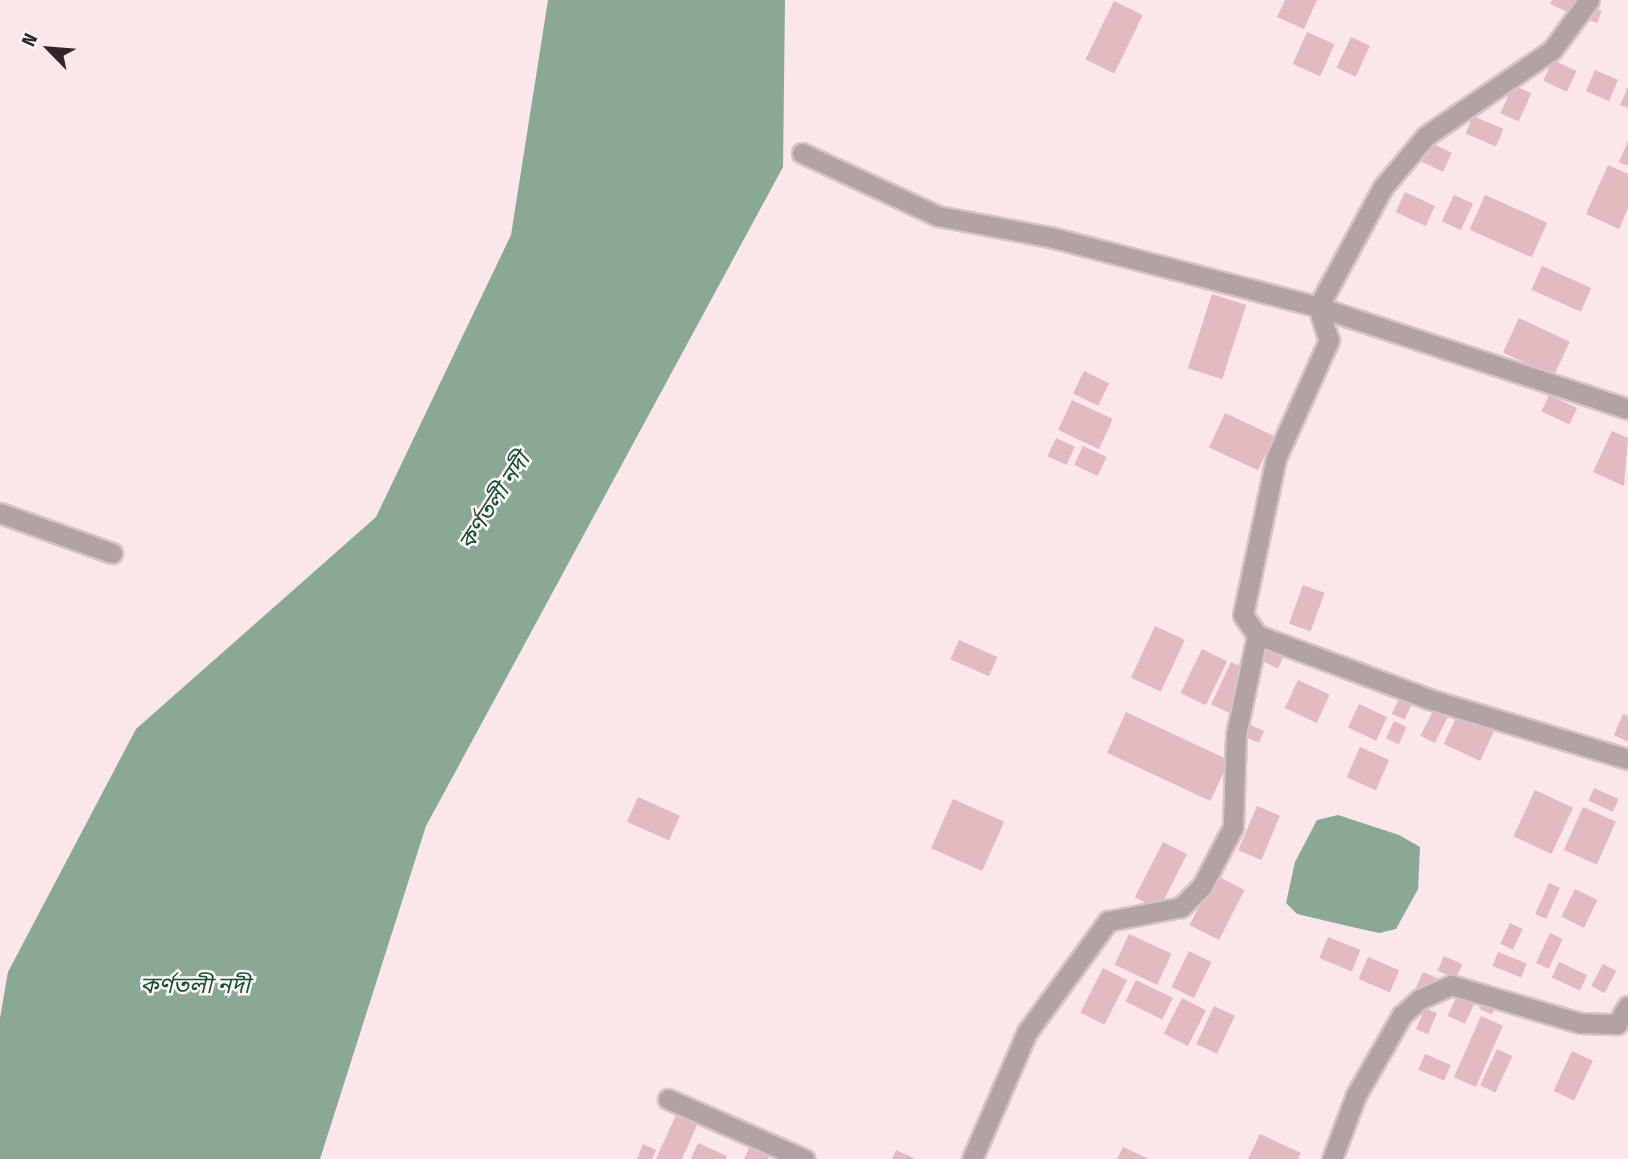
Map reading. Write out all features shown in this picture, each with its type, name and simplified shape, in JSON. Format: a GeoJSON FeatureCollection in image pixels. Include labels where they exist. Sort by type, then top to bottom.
{"type":"FeatureCollection","features":[{"type":"Feature","properties":{"kind":"street"},"geometry":{"type":"LineString","coordinates":[[1589,0],[1552,50],[1426,136],[1383,187],[1318,307],[1329,340],[1276,458],[1243,615],[1257,635],[1429,699],[1628,759]]}},
{"type":"Feature","properties":{"kind":"street"},"geometry":{"type":"LineString","coordinates":[[802,153],[938,216],[1054,238],[1318,307],[1628,409]]}},
{"type":"Feature","properties":{"kind":"street"},"geometry":{"type":"LineString","coordinates":[[0,513],[112,554]]}},
{"type":"Feature","properties":{"kind":"street"},"geometry":{"type":"LineString","coordinates":[[972,1159],[1027,1032],[1108,921],[1181,907],[1202,886],[1233,827],[1236,735],[1257,635]]}},
{"type":"Feature","properties":{"kind":"street"},"geometry":{"type":"LineString","coordinates":[[1332,1159],[1356,1095],[1402,1015],[1420,999],[1451,985],[1580,1023],[1605,1024],[1617,1024],[1628,1006]]}},
{"type":"Feature","properties":{"kind":"street"},"geometry":{"type":"LineString","coordinates":[[668,1100],[804,1159]]}},
{"type":"Feature","properties":{"kind":"water","name":"কর্ণতলী নদী"},"geometry":{"type":"Polygon","coordinates":[[[548,0],[785,0],[783,167],[426,826],[320,1159],[0,1159],[0,1018],[8,972],[136,729],[376,517],[511,235],[548,0]]]}},
{"type":"Feature","properties":{"kind":"water"},"geometry":{"type":"Polygon","coordinates":[[[1338,815],[1399,835],[1420,847],[1418,889],[1396,929],[1379,933],[1297,914],[1286,903],[1295,862],[1317,820],[1338,815]]]}},
{"type":"Feature","properties":{"kind":"building"},"geometry":{"type":"Polygon","coordinates":[[[1285,0],[1317,0],[1304,29],[1277,17],[1285,0]]]}},
{"type":"Feature","properties":{"kind":"building"},"geometry":{"type":"Polygon","coordinates":[[[1552,0],[1576,0],[1570,13],[1550,4],[1552,0]]]}},
{"type":"Feature","properties":{"kind":"building"},"geometry":{"type":"Polygon","coordinates":[[[1114,1],[1143,15],[1114,73],[1086,59],[1114,1]]]}},
{"type":"Feature","properties":{"kind":"building"},"geometry":{"type":"Polygon","coordinates":[[[1587,5],[1602,11],[1597,23],[1582,17],[1587,5]]]}},
{"type":"Feature","properties":{"kind":"building"},"geometry":{"type":"Polygon","coordinates":[[[1307,32],[1334,44],[1320,76],[1293,64],[1307,32]]]}},
{"type":"Feature","properties":{"kind":"building"},"geometry":{"type":"Polygon","coordinates":[[[1351,37],[1370,46],[1356,77],[1337,68],[1351,37]]]}},
{"type":"Feature","properties":{"kind":"building"},"geometry":{"type":"Polygon","coordinates":[[[1553,60],[1577,71],[1567,92],[1543,81],[1553,60]]]}},
{"type":"Feature","properties":{"kind":"building"},"geometry":{"type":"Polygon","coordinates":[[[1595,70],[1618,80],[1609,101],[1586,91],[1595,70]]]}},
{"type":"Feature","properties":{"kind":"building"},"geometry":{"type":"Polygon","coordinates":[[[1513,85],[1531,93],[1519,121],[1500,113],[1513,85]]]}},
{"type":"Feature","properties":{"kind":"building"},"geometry":{"type":"Polygon","coordinates":[[[1628,87],[1628,108],[1620,105],[1628,87]]]}},
{"type":"Feature","properties":{"kind":"building"},"geometry":{"type":"Polygon","coordinates":[[[1473,116],[1503,129],[1496,146],[1466,133],[1473,116]]]}},
{"type":"Feature","properties":{"kind":"building"},"geometry":{"type":"Polygon","coordinates":[[[1628,141],[1628,166],[1619,162],[1628,141]]]}},
{"type":"Feature","properties":{"kind":"building"},"geometry":{"type":"Polygon","coordinates":[[[1431,143],[1452,153],[1443,172],[1422,162],[1431,143]]]}},
{"type":"Feature","properties":{"kind":"building"},"geometry":{"type":"Polygon","coordinates":[[[1608,165],[1628,174],[1628,208],[1619,229],[1586,214],[1608,165]]]}},
{"type":"Feature","properties":{"kind":"building"},"geometry":{"type":"Polygon","coordinates":[[[1405,192],[1435,206],[1426,226],[1396,212],[1405,192]]]}},
{"type":"Feature","properties":{"kind":"building"},"geometry":{"type":"Polygon","coordinates":[[[1454,195],[1473,204],[1461,230],[1442,221],[1454,195]]]}},
{"type":"Feature","properties":{"kind":"building"},"geometry":{"type":"Polygon","coordinates":[[[1485,195],[1547,223],[1532,257],[1470,230],[1485,195]]]}},
{"type":"Feature","properties":{"kind":"building"},"geometry":{"type":"Polygon","coordinates":[[[1542,266],[1591,288],[1581,312],[1531,290],[1542,266]]]}},
{"type":"Feature","properties":{"kind":"building"},"geometry":{"type":"Polygon","coordinates":[[[1212,294],[1246,305],[1222,379],[1188,368],[1212,294]]]}},
{"type":"Feature","properties":{"kind":"building"},"geometry":{"type":"Polygon","coordinates":[[[1519,318],[1570,342],[1554,376],[1503,352],[1519,318]]]}},
{"type":"Feature","properties":{"kind":"building"},"geometry":{"type":"Polygon","coordinates":[[[1084,371],[1109,383],[1098,406],[1073,393],[1084,371]]]}},
{"type":"Feature","properties":{"kind":"building"},"geometry":{"type":"Polygon","coordinates":[[[1549,395],[1577,408],[1569,424],[1541,411],[1549,395]]]}},
{"type":"Feature","properties":{"kind":"building"},"geometry":{"type":"Polygon","coordinates":[[[1072,400],[1113,419],[1099,449],[1058,430],[1072,400]]]}},
{"type":"Feature","properties":{"kind":"building"},"geometry":{"type":"Polygon","coordinates":[[[1225,413],[1274,436],[1258,470],[1209,447],[1225,413]]]}},
{"type":"Feature","properties":{"kind":"building"},"geometry":{"type":"Polygon","coordinates":[[[1612,431],[1628,438],[1624,486],[1593,472],[1612,431]]]}},
{"type":"Feature","properties":{"kind":"building"},"geometry":{"type":"Polygon","coordinates":[[[1056,438],[1075,447],[1067,465],[1048,456],[1056,438]]]}},
{"type":"Feature","properties":{"kind":"building"},"geometry":{"type":"Polygon","coordinates":[[[1083,446],[1107,457],[1098,476],[1074,465],[1083,446]]]}},
{"type":"Feature","properties":{"kind":"building"},"geometry":{"type":"Polygon","coordinates":[[[1303,585],[1325,593],[1311,631],[1289,624],[1303,585]]]}},
{"type":"Feature","properties":{"kind":"building"},"geometry":{"type":"Polygon","coordinates":[[[1155,626],[1185,640],[1161,692],[1131,678],[1155,626]]]}},
{"type":"Feature","properties":{"kind":"building"},"geometry":{"type":"Polygon","coordinates":[[[1270,636],[1289,645],[1278,668],[1259,660],[1270,636]]]}},
{"type":"Feature","properties":{"kind":"building"},"geometry":{"type":"Polygon","coordinates":[[[959,640],[997,657],[989,676],[950,659],[959,640]]]}},
{"type":"Feature","properties":{"kind":"building"},"geometry":{"type":"Polygon","coordinates":[[[1202,649],[1227,661],[1206,705],[1181,693],[1202,649]]]}},
{"type":"Feature","properties":{"kind":"building"},"geometry":{"type":"Polygon","coordinates":[[[1231,662],[1252,672],[1232,714],[1211,705],[1231,662]]]}},
{"type":"Feature","properties":{"kind":"building"},"geometry":{"type":"Polygon","coordinates":[[[1298,680],[1330,695],[1317,723],[1285,708],[1298,680]]]}},
{"type":"Feature","properties":{"kind":"building"},"geometry":{"type":"Polygon","coordinates":[[[1402,692],[1415,698],[1405,720],[1392,714],[1402,692]]]}},
{"type":"Feature","properties":{"kind":"building"},"geometry":{"type":"Polygon","coordinates":[[[1359,704],[1387,717],[1376,741],[1348,728],[1359,704]]]}},
{"type":"Feature","properties":{"kind":"building"},"geometry":{"type":"Polygon","coordinates":[[[1462,705],[1498,722],[1480,761],[1444,744],[1462,705]]]}},
{"type":"Feature","properties":{"kind":"building"},"geometry":{"type":"Polygon","coordinates":[[[1434,709],[1448,716],[1435,743],[1420,736],[1434,709]]]}},
{"type":"Feature","properties":{"kind":"building"},"geometry":{"type":"Polygon","coordinates":[[[1126,712],[1229,760],[1210,801],[1107,753],[1126,712]]]}},
{"type":"Feature","properties":{"kind":"building"},"geometry":{"type":"Polygon","coordinates":[[[1623,714],[1628,716],[1628,742],[1614,735],[1623,714]]]}},
{"type":"Feature","properties":{"kind":"building"},"geometry":{"type":"Polygon","coordinates":[[[1394,721],[1407,727],[1399,744],[1386,738],[1394,721]]]}},
{"type":"Feature","properties":{"kind":"building"},"geometry":{"type":"Polygon","coordinates":[[[1244,722],[1264,731],[1259,743],[1239,734],[1244,722]]]}},
{"type":"Feature","properties":{"kind":"building"},"geometry":{"type":"Polygon","coordinates":[[[1360,747],[1389,760],[1376,790],[1347,777],[1360,747]]]}},
{"type":"Feature","properties":{"kind":"building"},"geometry":{"type":"Polygon","coordinates":[[[1594,788],[1619,799],[1613,812],[1588,801],[1594,788]]]}},
{"type":"Feature","properties":{"kind":"building"},"geometry":{"type":"Polygon","coordinates":[[[1535,790],[1573,808],[1552,854],[1513,836],[1535,790]]]}},
{"type":"Feature","properties":{"kind":"building"},"geometry":{"type":"Polygon","coordinates":[[[638,797],[680,816],[669,840],[627,822],[638,797]]]}},
{"type":"Feature","properties":{"kind":"building"},"geometry":{"type":"Polygon","coordinates":[[[953,799],[1004,822],[982,871],[931,848],[953,799]]]}},
{"type":"Feature","properties":{"kind":"building"},"geometry":{"type":"Polygon","coordinates":[[[1257,806],[1280,816],[1261,860],[1238,850],[1257,806]]]}},
{"type":"Feature","properties":{"kind":"building"},"geometry":{"type":"Polygon","coordinates":[[[1583,807],[1616,822],[1597,865],[1564,850],[1583,807]]]}},
{"type":"Feature","properties":{"kind":"building"},"geometry":{"type":"Polygon","coordinates":[[[1163,842],[1187,854],[1159,910],[1135,897],[1163,842]]]}},
{"type":"Feature","properties":{"kind":"building"},"geometry":{"type":"Polygon","coordinates":[[[1215,875],[1244,890],[1219,940],[1190,925],[1215,875]]]}},
{"type":"Feature","properties":{"kind":"building"},"geometry":{"type":"Polygon","coordinates":[[[1549,883],[1560,888],[1546,919],[1535,914],[1549,883]]]}},
{"type":"Feature","properties":{"kind":"building"},"geometry":{"type":"Polygon","coordinates":[[[1575,889],[1597,900],[1584,928],[1561,917],[1575,889]]]}},
{"type":"Feature","properties":{"kind":"building"},"geometry":{"type":"Polygon","coordinates":[[[1510,923],[1523,929],[1513,950],[1500,944],[1510,923]]]}},
{"type":"Feature","properties":{"kind":"building"},"geometry":{"type":"Polygon","coordinates":[[[1550,933],[1563,939],[1549,969],[1536,963],[1550,933]]]}},
{"type":"Feature","properties":{"kind":"building"},"geometry":{"type":"Polygon","coordinates":[[[1129,934],[1172,954],[1157,985],[1115,965],[1129,934]]]}},
{"type":"Feature","properties":{"kind":"building"},"geometry":{"type":"Polygon","coordinates":[[[1328,937],[1360,950],[1352,971],[1319,958],[1328,937]]]}},
{"type":"Feature","properties":{"kind":"building"},"geometry":{"type":"Polygon","coordinates":[[[1189,951],[1211,962],[1194,998],[1171,987],[1189,951]]]}},
{"type":"Feature","properties":{"kind":"building"},"geometry":{"type":"Polygon","coordinates":[[[1498,952],[1527,964],[1521,978],[1492,966],[1498,952]]]}},
{"type":"Feature","properties":{"kind":"building"},"geometry":{"type":"Polygon","coordinates":[[[1444,956],[1462,964],[1456,979],[1437,971],[1444,956]]]}},
{"type":"Feature","properties":{"kind":"building"},"geometry":{"type":"Polygon","coordinates":[[[1368,957],[1399,970],[1390,992],[1359,979],[1368,957]]]}},
{"type":"Feature","properties":{"kind":"building"},"geometry":{"type":"Polygon","coordinates":[[[1559,962],[1587,975],[1580,991],[1552,977],[1559,962]]]}},
{"type":"Feature","properties":{"kind":"building"},"geometry":{"type":"Polygon","coordinates":[[[1603,964],[1616,971],[1605,993],[1591,986],[1603,964]]]}},
{"type":"Feature","properties":{"kind":"building"},"geometry":{"type":"Polygon","coordinates":[[[1103,968],[1127,980],[1104,1025],[1080,1013],[1103,968]]]}},
{"type":"Feature","properties":{"kind":"building"},"geometry":{"type":"Polygon","coordinates":[[[1423,972],[1439,979],[1431,995],[1416,988],[1423,972]]]}},
{"type":"Feature","properties":{"kind":"building"},"geometry":{"type":"Polygon","coordinates":[[[1136,980],[1173,998],[1162,1020],[1125,1002],[1136,980]]]}},
{"type":"Feature","properties":{"kind":"building"},"geometry":{"type":"Polygon","coordinates":[[[1462,985],[1479,993],[1465,1024],[1448,1016],[1462,985]]]}},
{"type":"Feature","properties":{"kind":"building"},"geometry":{"type":"Polygon","coordinates":[[[1485,996],[1498,1002],[1492,1015],[1479,1009],[1485,996]]]}},
{"type":"Feature","properties":{"kind":"building"},"geometry":{"type":"Polygon","coordinates":[[[1182,998],[1206,1010],[1188,1046],[1164,1034],[1182,998]]]}},
{"type":"Feature","properties":{"kind":"building"},"geometry":{"type":"Polygon","coordinates":[[[1214,1006],[1235,1016],[1217,1054],[1196,1044],[1214,1006]]]}},
{"type":"Feature","properties":{"kind":"building"},"geometry":{"type":"Polygon","coordinates":[[[1425,1008],[1437,1013],[1428,1034],[1416,1029],[1425,1008]]]}},
{"type":"Feature","properties":{"kind":"building"},"geometry":{"type":"Polygon","coordinates":[[[1481,1016],[1503,1026],[1476,1087],[1454,1077],[1481,1016]]]}},
{"type":"Feature","properties":{"kind":"building"},"geometry":{"type":"Polygon","coordinates":[[[1497,1049],[1512,1056],[1496,1092],[1480,1085],[1497,1049]]]}},
{"type":"Feature","properties":{"kind":"building"},"geometry":{"type":"Polygon","coordinates":[[[1572,1051],[1593,1061],[1574,1101],[1553,1091],[1572,1051]]]}},
{"type":"Feature","properties":{"kind":"building"},"geometry":{"type":"Polygon","coordinates":[[[1425,1054],[1451,1065],[1444,1081],[1418,1070],[1425,1054]]]}},
{"type":"Feature","properties":{"kind":"building"},"geometry":{"type":"Polygon","coordinates":[[[676,1115],[697,1125],[682,1159],[656,1159],[676,1115]]]}},
{"type":"Feature","properties":{"kind":"building"},"geometry":{"type":"Polygon","coordinates":[[[1260,1134],[1301,1153],[1298,1159],[1248,1159],[1260,1134]]]}},
{"type":"Feature","properties":{"kind":"building"},"geometry":{"type":"Polygon","coordinates":[[[752,1142],[772,1150],[768,1159],[744,1159],[752,1142]]]}},
{"type":"Feature","properties":{"kind":"building"},"geometry":{"type":"Polygon","coordinates":[[[698,1143],[727,1156],[726,1159],[691,1159],[698,1143]]]}},
{"type":"Feature","properties":{"kind":"building"},"geometry":{"type":"Polygon","coordinates":[[[643,1144],[656,1150],[652,1159],[637,1159],[643,1144]]]}},
{"type":"Feature","properties":{"kind":"building"},"geometry":{"type":"Polygon","coordinates":[[[1123,1147],[1149,1159],[1117,1159],[1123,1147]]]}},
{"type":"Feature","properties":{"kind":"building"},"geometry":{"type":"Polygon","coordinates":[[[896,1150],[916,1159],[892,1159],[896,1150]]]}}]}
